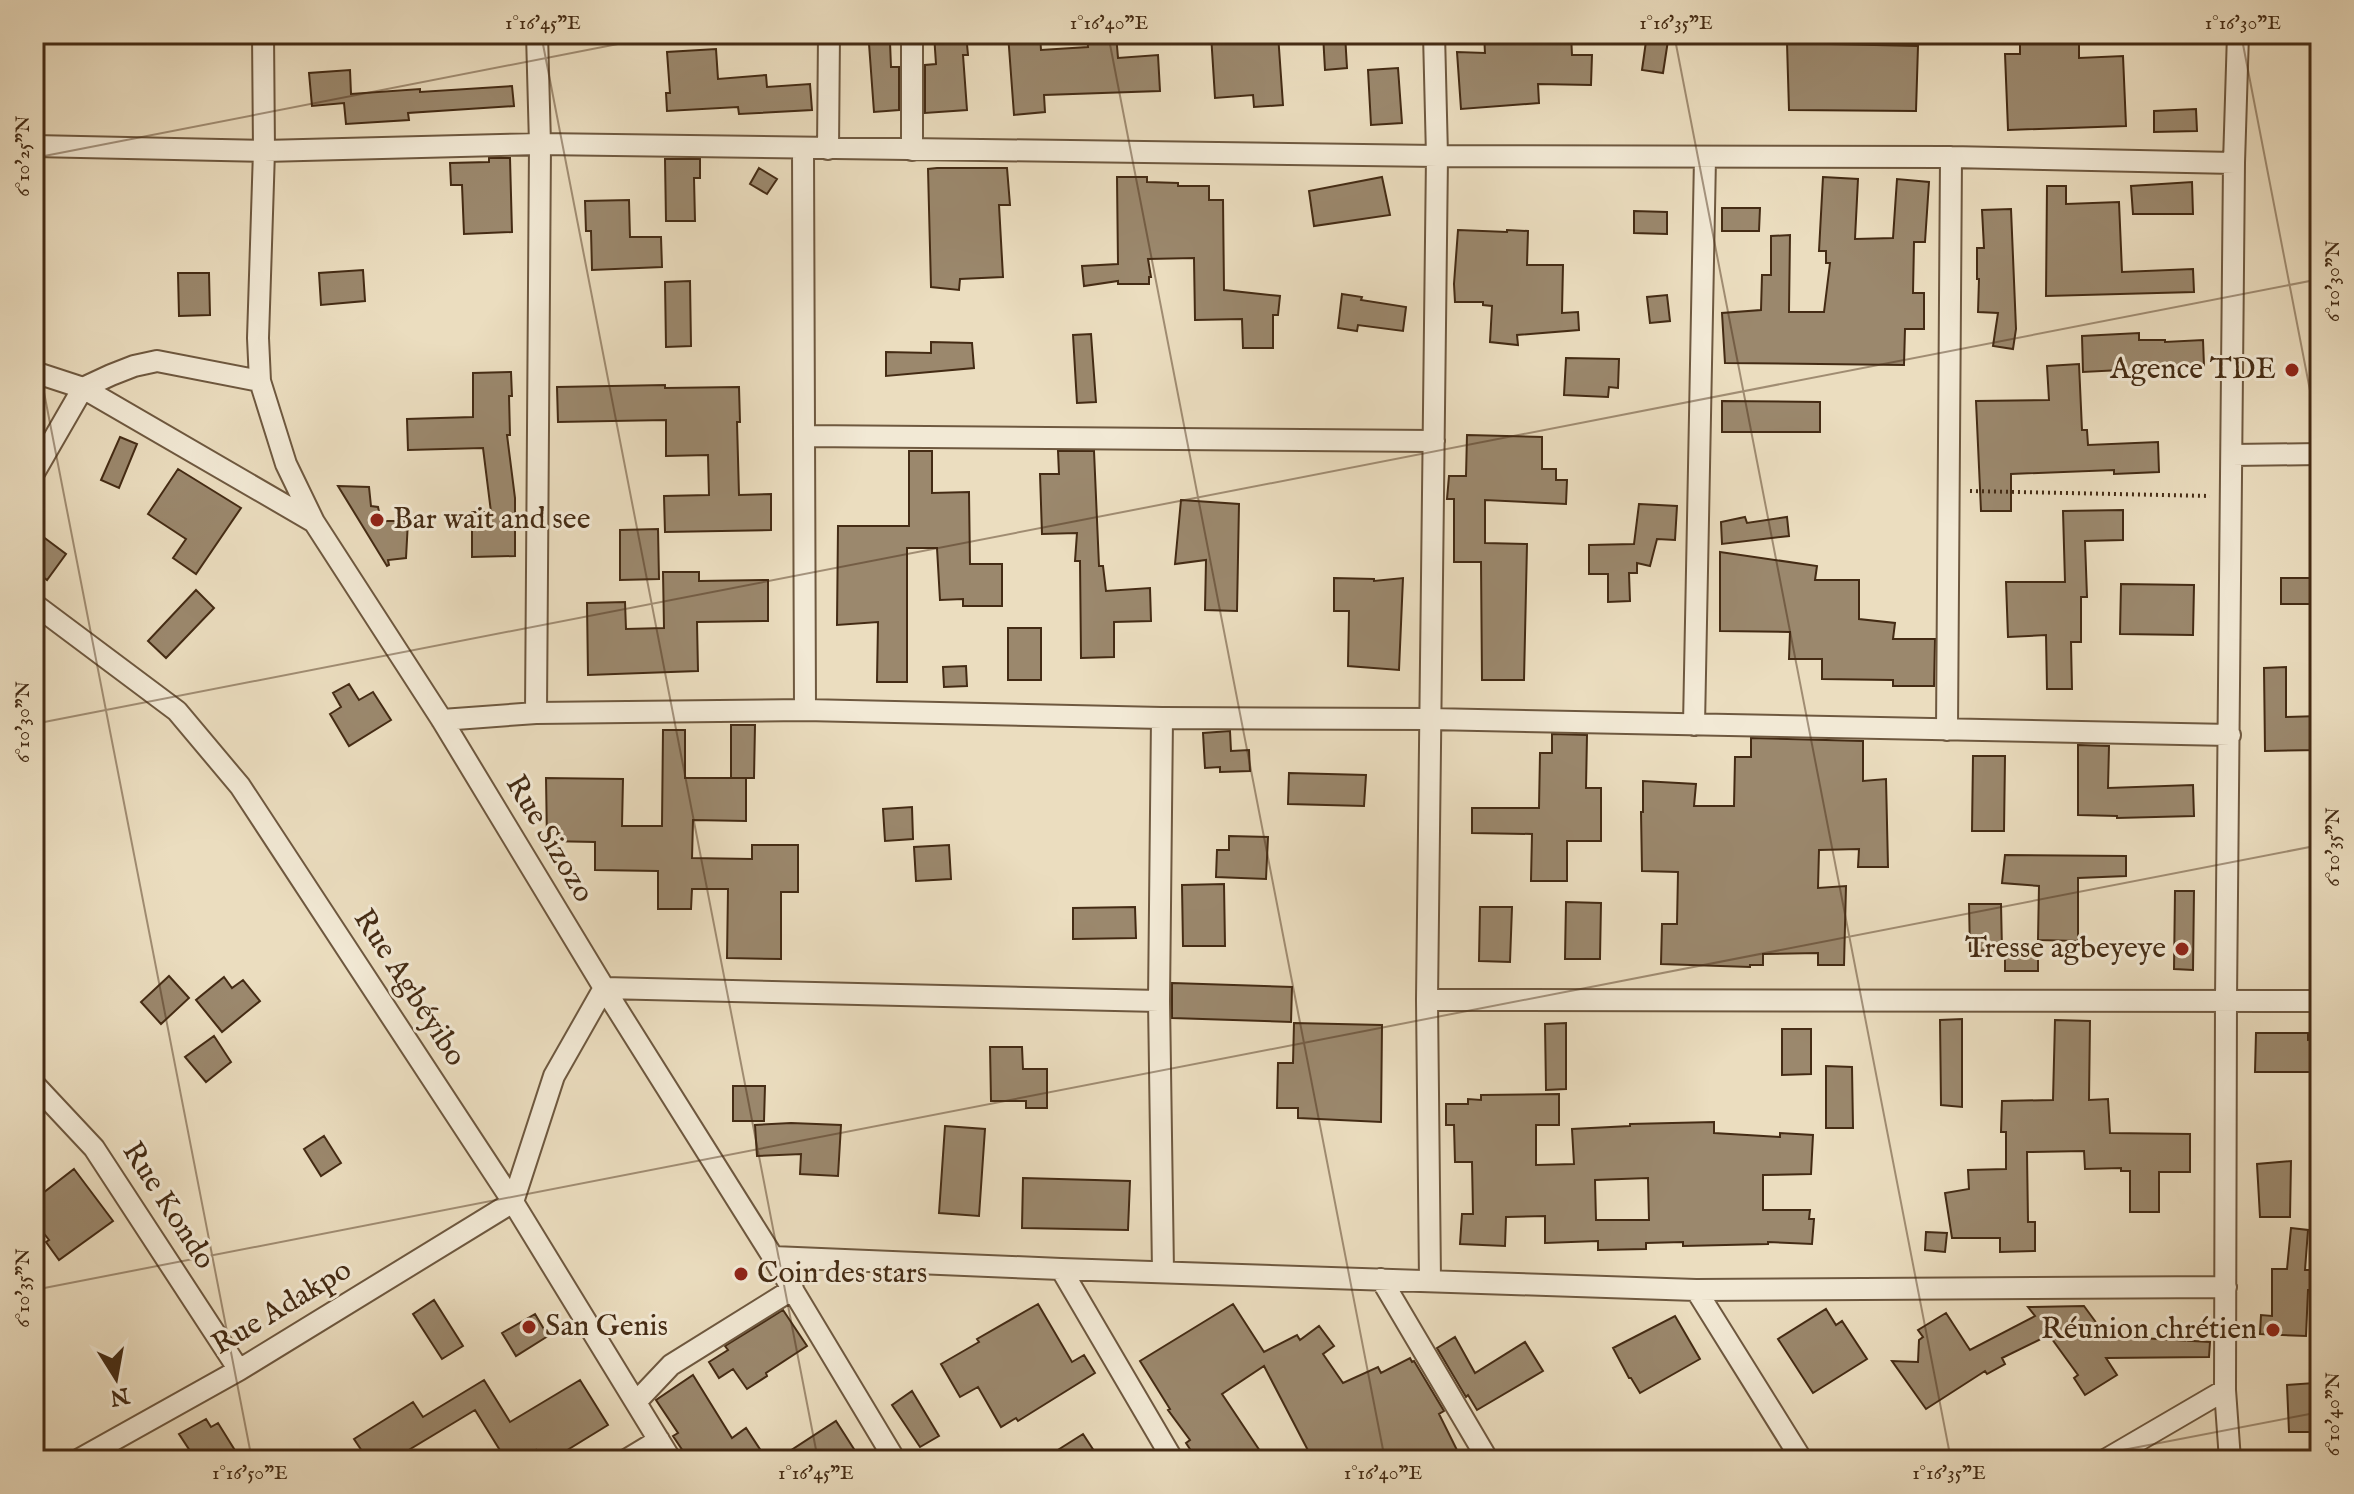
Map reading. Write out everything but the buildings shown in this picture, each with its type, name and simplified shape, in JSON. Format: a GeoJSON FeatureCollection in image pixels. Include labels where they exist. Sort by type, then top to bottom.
{"type":"FeatureCollection","features":[{"type":"Feature","properties":{"kind":"street"},"geometry":{"type":"LineString","coordinates":[[263,34],[260,381],[286,464],[314,522]]}},
{"type":"Feature","properties":{"kind":"street"},"geometry":{"type":"LineString","coordinates":[[536,713],[540,144],[537,34]]}},
{"type":"Feature","properties":{"kind":"street"},"geometry":{"type":"LineString","coordinates":[[828,149],[829,34]]}},
{"type":"Feature","properties":{"kind":"street"},"geometry":{"type":"LineString","coordinates":[[912,34],[912,150]]}},
{"type":"Feature","properties":{"kind":"street"},"geometry":{"type":"LineString","coordinates":[[1430,1281],[1427,1000],[1437,156],[1434,34]]}},
{"type":"Feature","properties":{"kind":"street"},"geometry":{"type":"LineString","coordinates":[[2230,1460],[2225,1390],[2226,999],[2238,34]]}},
{"type":"Feature","properties":{"kind":"street"},"geometry":{"type":"LineString","coordinates":[[34,146],[264,151],[540,144],[1437,156],[1951,157],[2234,163]]}},
{"type":"Feature","properties":{"kind":"street"},"geometry":{"type":"LineString","coordinates":[[803,149],[805,710]]}},
{"type":"Feature","properties":{"kind":"street"},"geometry":{"type":"LineString","coordinates":[[1947,730],[1951,157]]}},
{"type":"Feature","properties":{"kind":"street"},"geometry":{"type":"LineString","coordinates":[[1694,725],[1705,158]]}},
{"type":"Feature","properties":{"kind":"street"},"geometry":{"type":"LineString","coordinates":[[34,473],[83,388],[134,366],[157,361],[260,381]]}},
{"type":"Feature","properties":{"kind":"street","name":"Rue Sizozo"},"geometry":{"type":"LineString","coordinates":[[34,372],[83,388],[314,522],[442,720],[895,1460]]}},
{"type":"Feature","properties":{"kind":"street"},"geometry":{"type":"LineString","coordinates":[[804,436],[1434,441]]}},
{"type":"Feature","properties":{"kind":"street"},"geometry":{"type":"LineString","coordinates":[[2232,455],[2320,454]]}},
{"type":"Feature","properties":{"kind":"street","name":"Rue Agbéyibo"},"geometry":{"type":"LineString","coordinates":[[34,604],[177,711],[240,786],[513,1202],[671,1460]]}},
{"type":"Feature","properties":{"kind":"street"},"geometry":{"type":"LineString","coordinates":[[442,720],[536,713],[805,710],[2230,735]]}},
{"type":"Feature","properties":{"kind":"street"},"geometry":{"type":"LineString","coordinates":[[1162,718],[1159,1001],[1163,1271]]}},
{"type":"Feature","properties":{"kind":"street"},"geometry":{"type":"LineString","coordinates":[[513,1202],[554,1076],[604,988],[1159,1001]]}},
{"type":"Feature","properties":{"kind":"street"},"geometry":{"type":"LineString","coordinates":[[1427,1000],[2320,1001]]}},
{"type":"Feature","properties":{"kind":"street","name":"Rue Kondo"},"geometry":{"type":"LineString","coordinates":[[34,1084],[94,1148],[239,1370]]}},
{"type":"Feature","properties":{"kind":"street","name":"Rue Adakpo"},"geometry":{"type":"LineString","coordinates":[[78,1460],[239,1370],[513,1202]]}},
{"type":"Feature","properties":{"kind":"street"},"geometry":{"type":"LineString","coordinates":[[773,1257],[1696,1290],[2226,1287]]}},
{"type":"Feature","properties":{"kind":"street"},"geometry":{"type":"LineString","coordinates":[[1061,1269],[1173,1460]]}},
{"type":"Feature","properties":{"kind":"street"},"geometry":{"type":"LineString","coordinates":[[1381,1279],[1488,1460]]}},
{"type":"Feature","properties":{"kind":"street"},"geometry":{"type":"LineString","coordinates":[[636,1402],[671,1365],[793,1289]]}},
{"type":"Feature","properties":{"kind":"street"},"geometry":{"type":"LineString","coordinates":[[1696,1290],[1802,1460]]}},
{"type":"Feature","properties":{"kind":"street"},"geometry":{"type":"LineString","coordinates":[[2105,1460],[2225,1390]]}},
{"type":"Feature","properties":{"kind":"street"},"geometry":{"type":"LineString","coordinates":[[626,1460],[659,1440]]}},
{"type":"Feature","properties":{"kind":"path"},"geometry":{"type":"LineString","coordinates":[[1948,491],[2232,496]]}},
{"type":"Feature","properties":{"kind":"place","name":"Agence TDE"},"geometry":{"type":"Point","coordinates":[2292,370]}},
{"type":"Feature","properties":{"kind":"place","name":"Bar wait and see"},"geometry":{"type":"Point","coordinates":[377,520]}},
{"type":"Feature","properties":{"kind":"place","name":"Tresse agbeyeye"},"geometry":{"type":"Point","coordinates":[2182,949]}},
{"type":"Feature","properties":{"kind":"place","name":"Coin des stars"},"geometry":{"type":"Point","coordinates":[741,1274]}},
{"type":"Feature","properties":{"kind":"place","name":"San Genis"},"geometry":{"type":"Point","coordinates":[529,1327]}},
{"type":"Feature","properties":{"kind":"place","name":"Réunion chrétien"},"geometry":{"type":"Point","coordinates":[2273,1330]}}]}
